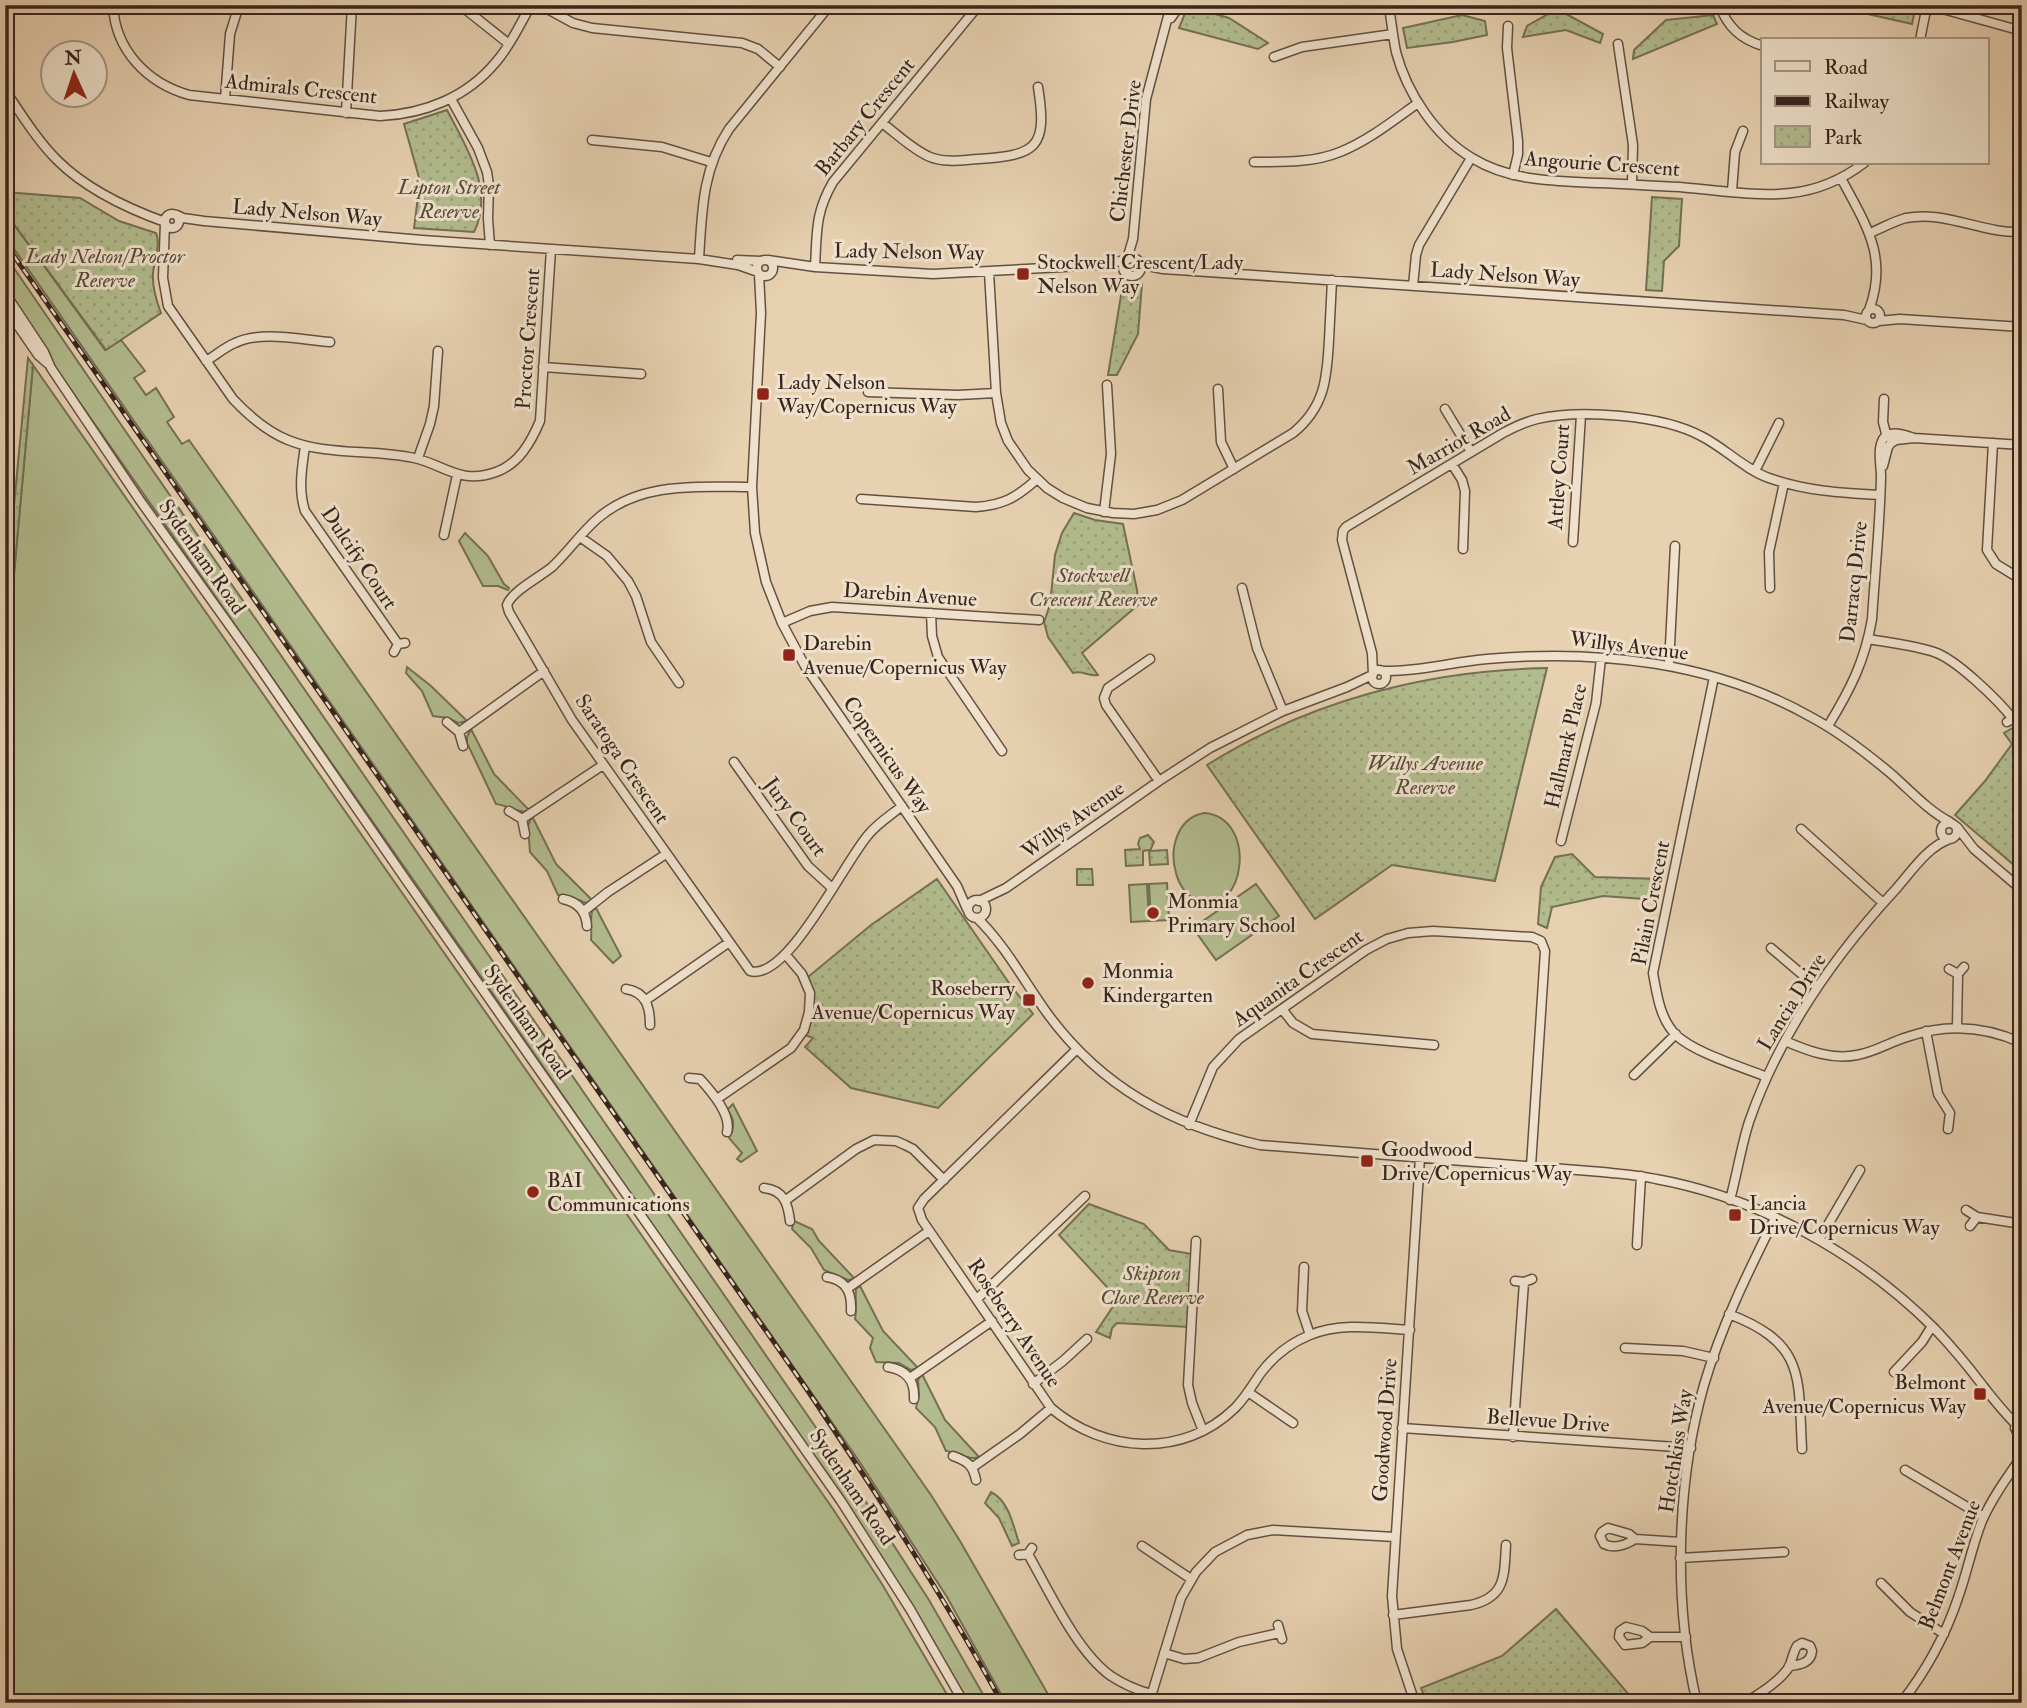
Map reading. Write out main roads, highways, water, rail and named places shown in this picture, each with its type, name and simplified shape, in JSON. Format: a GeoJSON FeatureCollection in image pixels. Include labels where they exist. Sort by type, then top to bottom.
{"type":"FeatureCollection","features":[{"type":"Feature","properties":{"kind":"railway"},"geometry":{"type":"LineString","coordinates":[[5,243],[808,1391],[933,1584],[1002,1703]]}},
{"type":"Feature","properties":{"kind":"place","name":"Stockwell Crescent/Lady Nelson Way"},"geometry":{"type":"Point","coordinates":[1023,274]}},
{"type":"Feature","properties":{"kind":"place","name":"Lady Nelson Way/Copernicus Way"},"geometry":{"type":"Point","coordinates":[763,394]}},
{"type":"Feature","properties":{"kind":"place","name":"Darebin Avenue/Copernicus Way"},"geometry":{"type":"Point","coordinates":[789,655]}},
{"type":"Feature","properties":{"kind":"place","name":"Monmia Primary School"},"geometry":{"type":"Point","coordinates":[1153,913]}},
{"type":"Feature","properties":{"kind":"place","name":"Monmia Kindergarten"},"geometry":{"type":"Point","coordinates":[1088,983]}},
{"type":"Feature","properties":{"kind":"place","name":"Roseberry Avenue/Copernicus Way"},"geometry":{"type":"Point","coordinates":[1029,1000]}},
{"type":"Feature","properties":{"kind":"place","name":"Goodwood Drive/Copernicus Way"},"geometry":{"type":"Point","coordinates":[1367,1161]}},
{"type":"Feature","properties":{"kind":"place","name":"BAI Communications"},"geometry":{"type":"Point","coordinates":[533,1192]}},
{"type":"Feature","properties":{"kind":"place","name":"Lancia Drive/Copernicus Way"},"geometry":{"type":"Point","coordinates":[1735,1215]}},
{"type":"Feature","properties":{"kind":"place","name":"Belmont Avenue/Copernicus Way"},"geometry":{"type":"Point","coordinates":[1980,1394]}},
{"type":"Feature","properties":{"kind":"park label","name":"Lipton Street Reserve"},"geometry":{"type":"Point","coordinates":[449,199]}},
{"type":"Feature","properties":{"kind":"park label","name":"Lady Nelson/Proctor Reserve"},"geometry":{"type":"Point","coordinates":[105,268]}},
{"type":"Feature","properties":{"kind":"park label","name":"Stockwell Crescent Reserve"},"geometry":{"type":"Point","coordinates":[1093,587]}},
{"type":"Feature","properties":{"kind":"park label","name":"Willys Avenue Reserve"},"geometry":{"type":"Point","coordinates":[1425,775]}},
{"type":"Feature","properties":{"kind":"park label","name":"Skipton Close Reserve"},"geometry":{"type":"Point","coordinates":[1152,1285]}}]}
